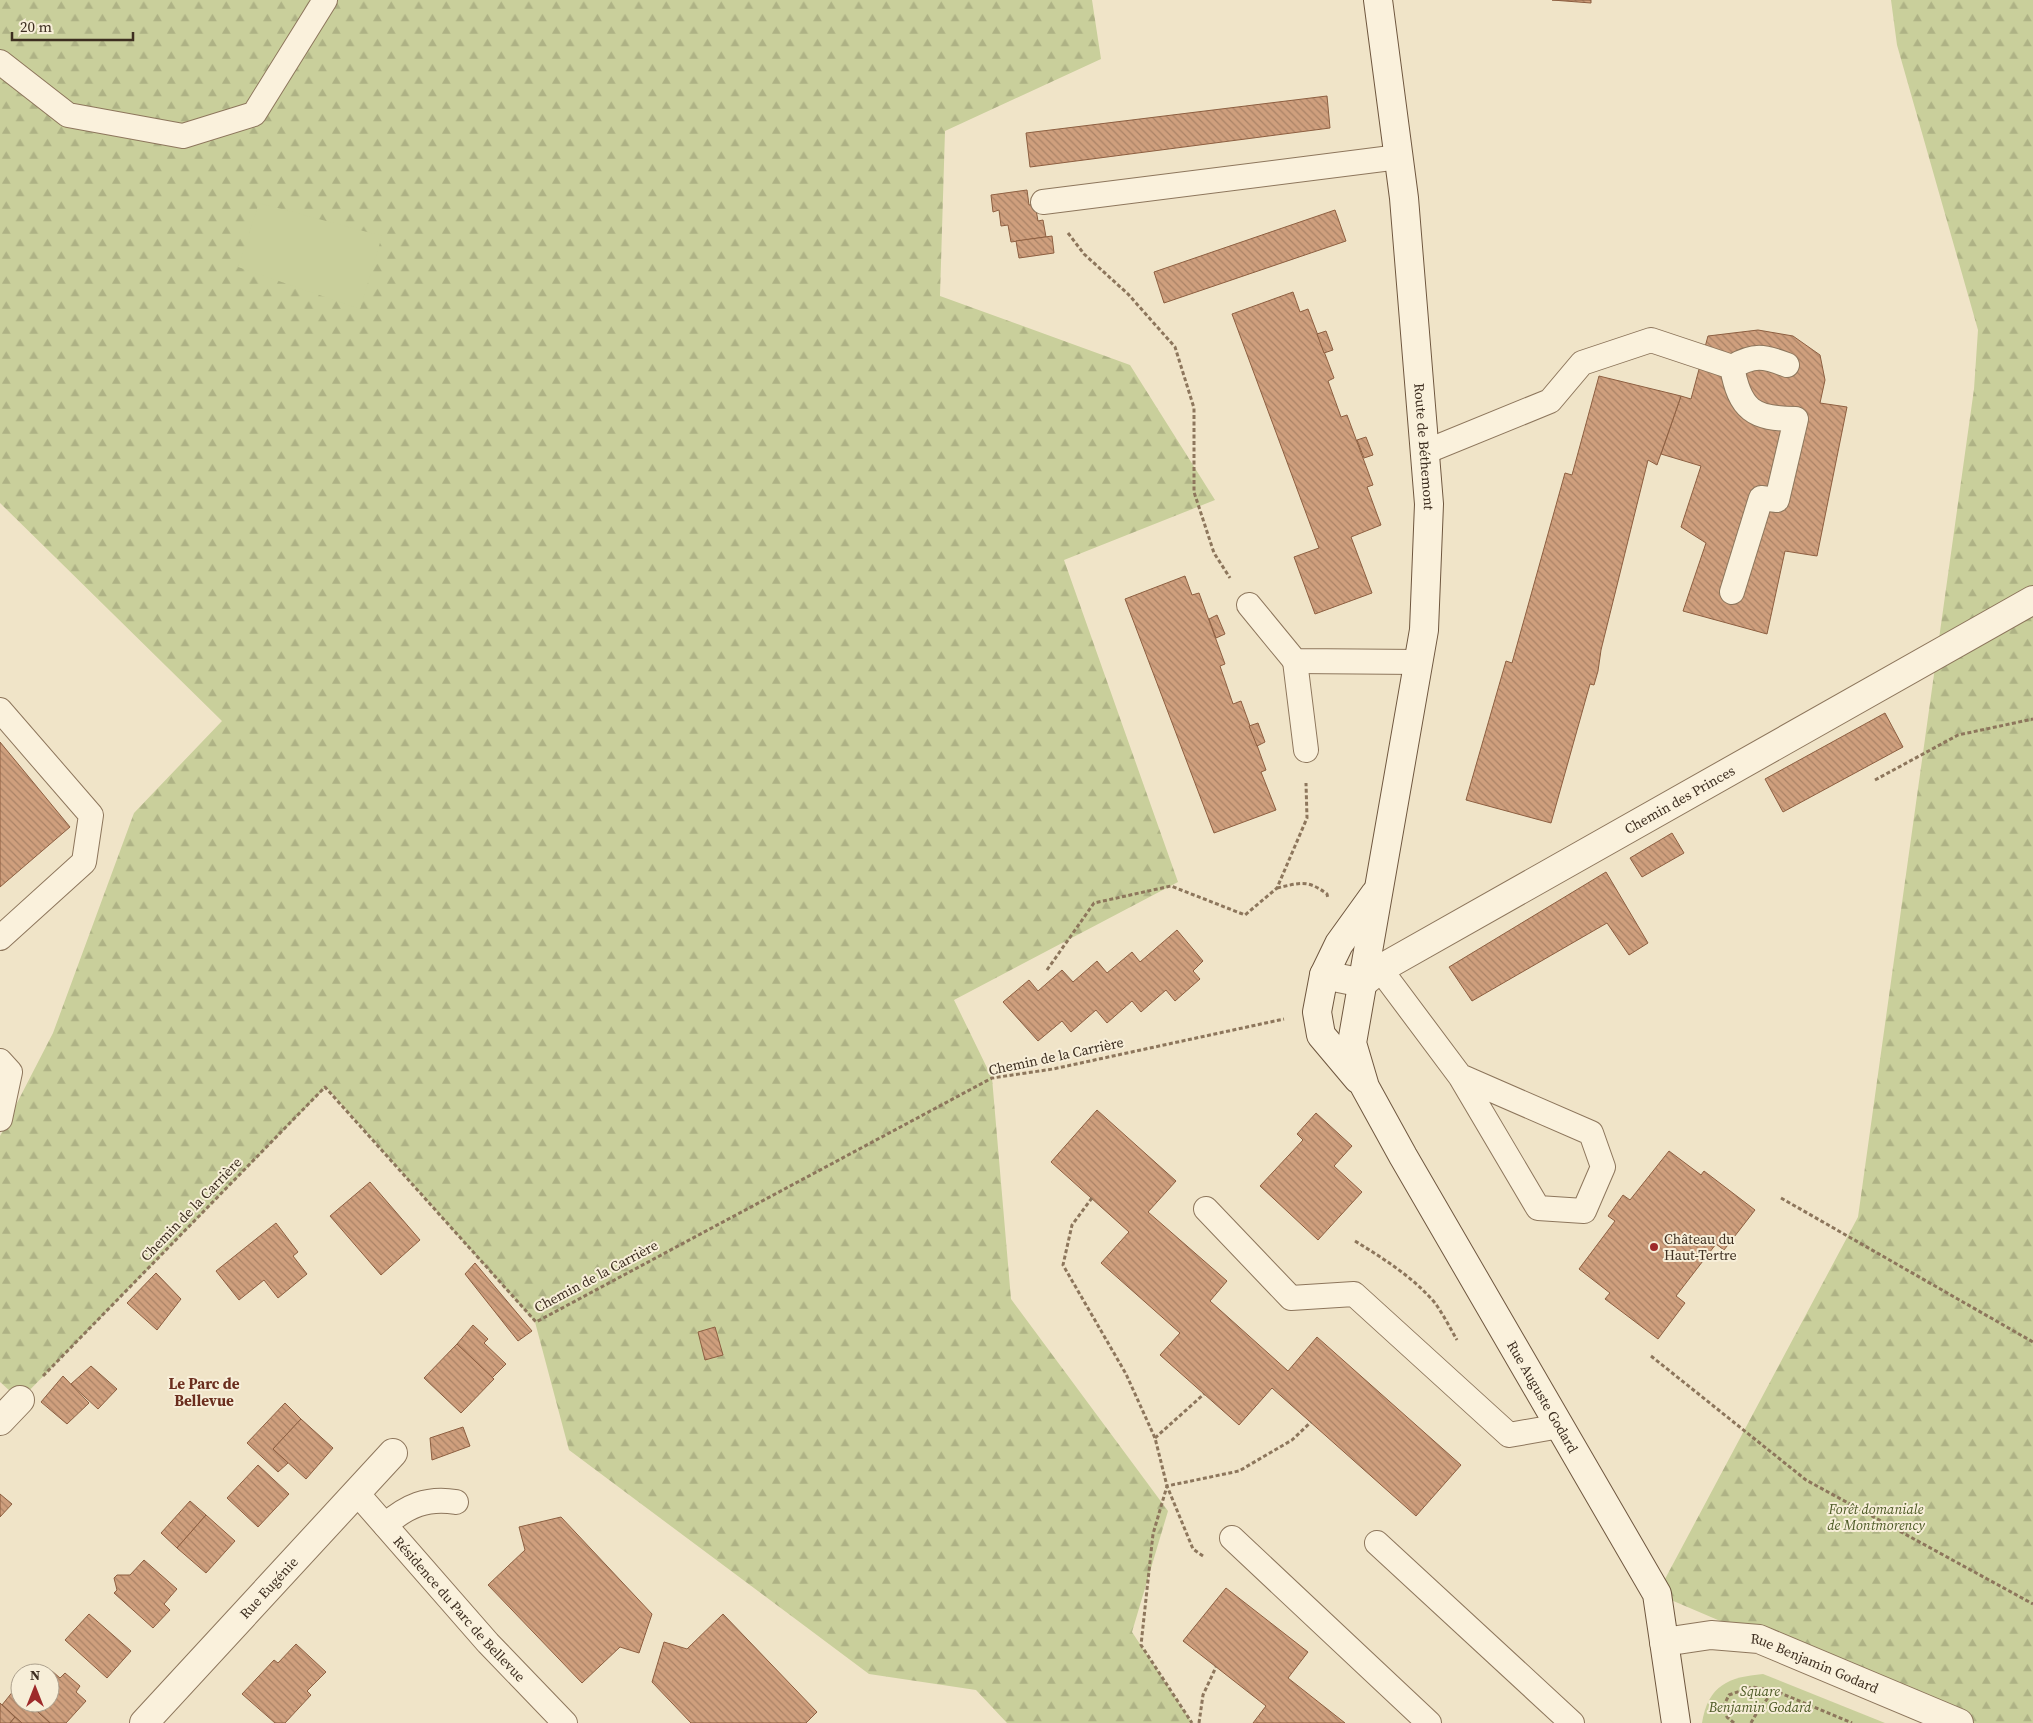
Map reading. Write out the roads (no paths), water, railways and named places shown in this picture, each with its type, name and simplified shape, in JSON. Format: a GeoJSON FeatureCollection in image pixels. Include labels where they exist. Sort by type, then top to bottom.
{"type":"FeatureCollection","features":[{"type":"Feature","properties":{"kind":"street","name":"Route de Béthemont"},"geometry":{"type":"LineString","coordinates":[[1366,1087],[1352,1044],[1370,968],[1378,891],[1424,630],[1429,504],[1399,156],[1378,0]]}},
{"type":"Feature","properties":{"kind":"street","name":"Chemin des Princes"},"geometry":{"type":"LineString","coordinates":[[1370,968],[2033,600]]}},
{"type":"Feature","properties":{"kind":"street"},"geometry":{"type":"LineString","coordinates":[[1366,1087],[1321,1035],[1317,1012],[1324,975],[1339,944],[1378,891]]}},
{"type":"Feature","properties":{"kind":"street"},"geometry":{"type":"LineString","coordinates":[[1339,944],[1370,968]]}},
{"type":"Feature","properties":{"kind":"street"},"geometry":{"type":"LineString","coordinates":[[1324,975],[1370,968]]}},
{"type":"Feature","properties":{"kind":"street","name":"Rue Auguste Godard"},"geometry":{"type":"LineString","coordinates":[[1366,1087],[1403,1156],[1657,1594],[1676,1723]]}},
{"type":"Feature","properties":{"kind":"street"},"geometry":{"type":"LineString","coordinates":[[0,1421],[20,1400]]}},
{"type":"Feature","properties":{"kind":"street","name":"Rue Eugénie"},"geometry":{"type":"LineString","coordinates":[[144,1723],[393,1452]]}},
{"type":"Feature","properties":{"kind":"street","name":"Rue Benjamin Godard"},"geometry":{"type":"LineString","coordinates":[[1664,1642],[1711,1635],[1758,1638],[1959,1723]]}},
{"type":"Feature","properties":{"kind":"lane"},"geometry":{"type":"LineString","coordinates":[[0,62],[68,115],[183,136],[254,114],[325,0]]}},
{"type":"Feature","properties":{"kind":"lane"},"geometry":{"type":"LineString","coordinates":[[1043,202],[1399,156]]}},
{"type":"Feature","properties":{"kind":"lane"},"geometry":{"type":"LineString","coordinates":[[1425,452],[1550,400],[1582,364],[1651,340],[1732,367],[1749,357],[1770,358],[1787,365]]}},
{"type":"Feature","properties":{"kind":"lane"},"geometry":{"type":"LineString","coordinates":[[1732,367],[1736,386],[1749,409],[1762,417],[1796,419],[1777,500],[1761,498],[1732,592]]}},
{"type":"Feature","properties":{"kind":"lane"},"geometry":{"type":"LineString","coordinates":[[1249,605],[1295,661],[1306,750]]}},
{"type":"Feature","properties":{"kind":"lane"},"geometry":{"type":"LineString","coordinates":[[1295,661],[1419,662]]}},
{"type":"Feature","properties":{"kind":"lane"},"geometry":{"type":"LineString","coordinates":[[0,710],[92,815],[84,862],[0,938]]}},
{"type":"Feature","properties":{"kind":"lane"},"geometry":{"type":"LineString","coordinates":[[1370,968],[1460,1076],[1538,1208],[1584,1211],[1603,1168],[1591,1133],[1460,1076]]}},
{"type":"Feature","properties":{"kind":"lane"},"geometry":{"type":"LineString","coordinates":[[0,1061],[10,1072],[0,1119]]}},
{"type":"Feature","properties":{"kind":"lane"},"geometry":{"type":"LineString","coordinates":[[1206,1209],[1291,1298],[1354,1294],[1509,1435],[1560,1426]]}},
{"type":"Feature","properties":{"kind":"lane","name":"Résidence du Parc de Bellevue"},"geometry":{"type":"LineString","coordinates":[[356,1492],[488,1643],[565,1723]]}},
{"type":"Feature","properties":{"kind":"lane"},"geometry":{"type":"LineString","coordinates":[[385,1525],[401,1511],[419,1504],[438,1499],[456,1502]]}},
{"type":"Feature","properties":{"kind":"lane"},"geometry":{"type":"LineString","coordinates":[[1232,1538],[1429,1723]]}},
{"type":"Feature","properties":{"kind":"lane"},"geometry":{"type":"LineString","coordinates":[[1378,1543],[1572,1723]]}},
{"type":"Feature","properties":{"kind":"place","name":"Château du Haut-Tertre"},"geometry":{"type":"Point","coordinates":[1654,1247]}},
{"type":"Feature","properties":{"kind":"district","name":"Le Parc de Bellevue"},"geometry":{"type":"Point","coordinates":[204,1392]}},
{"type":"Feature","properties":{"kind":"park label","name":"Forêt domaniale de Montmorency"},"geometry":{"type":"Point","coordinates":[1876,1518]}},
{"type":"Feature","properties":{"kind":"park label","name":"Square Benjamin Godard"},"geometry":{"type":"Point","coordinates":[1760,1699]}}]}
